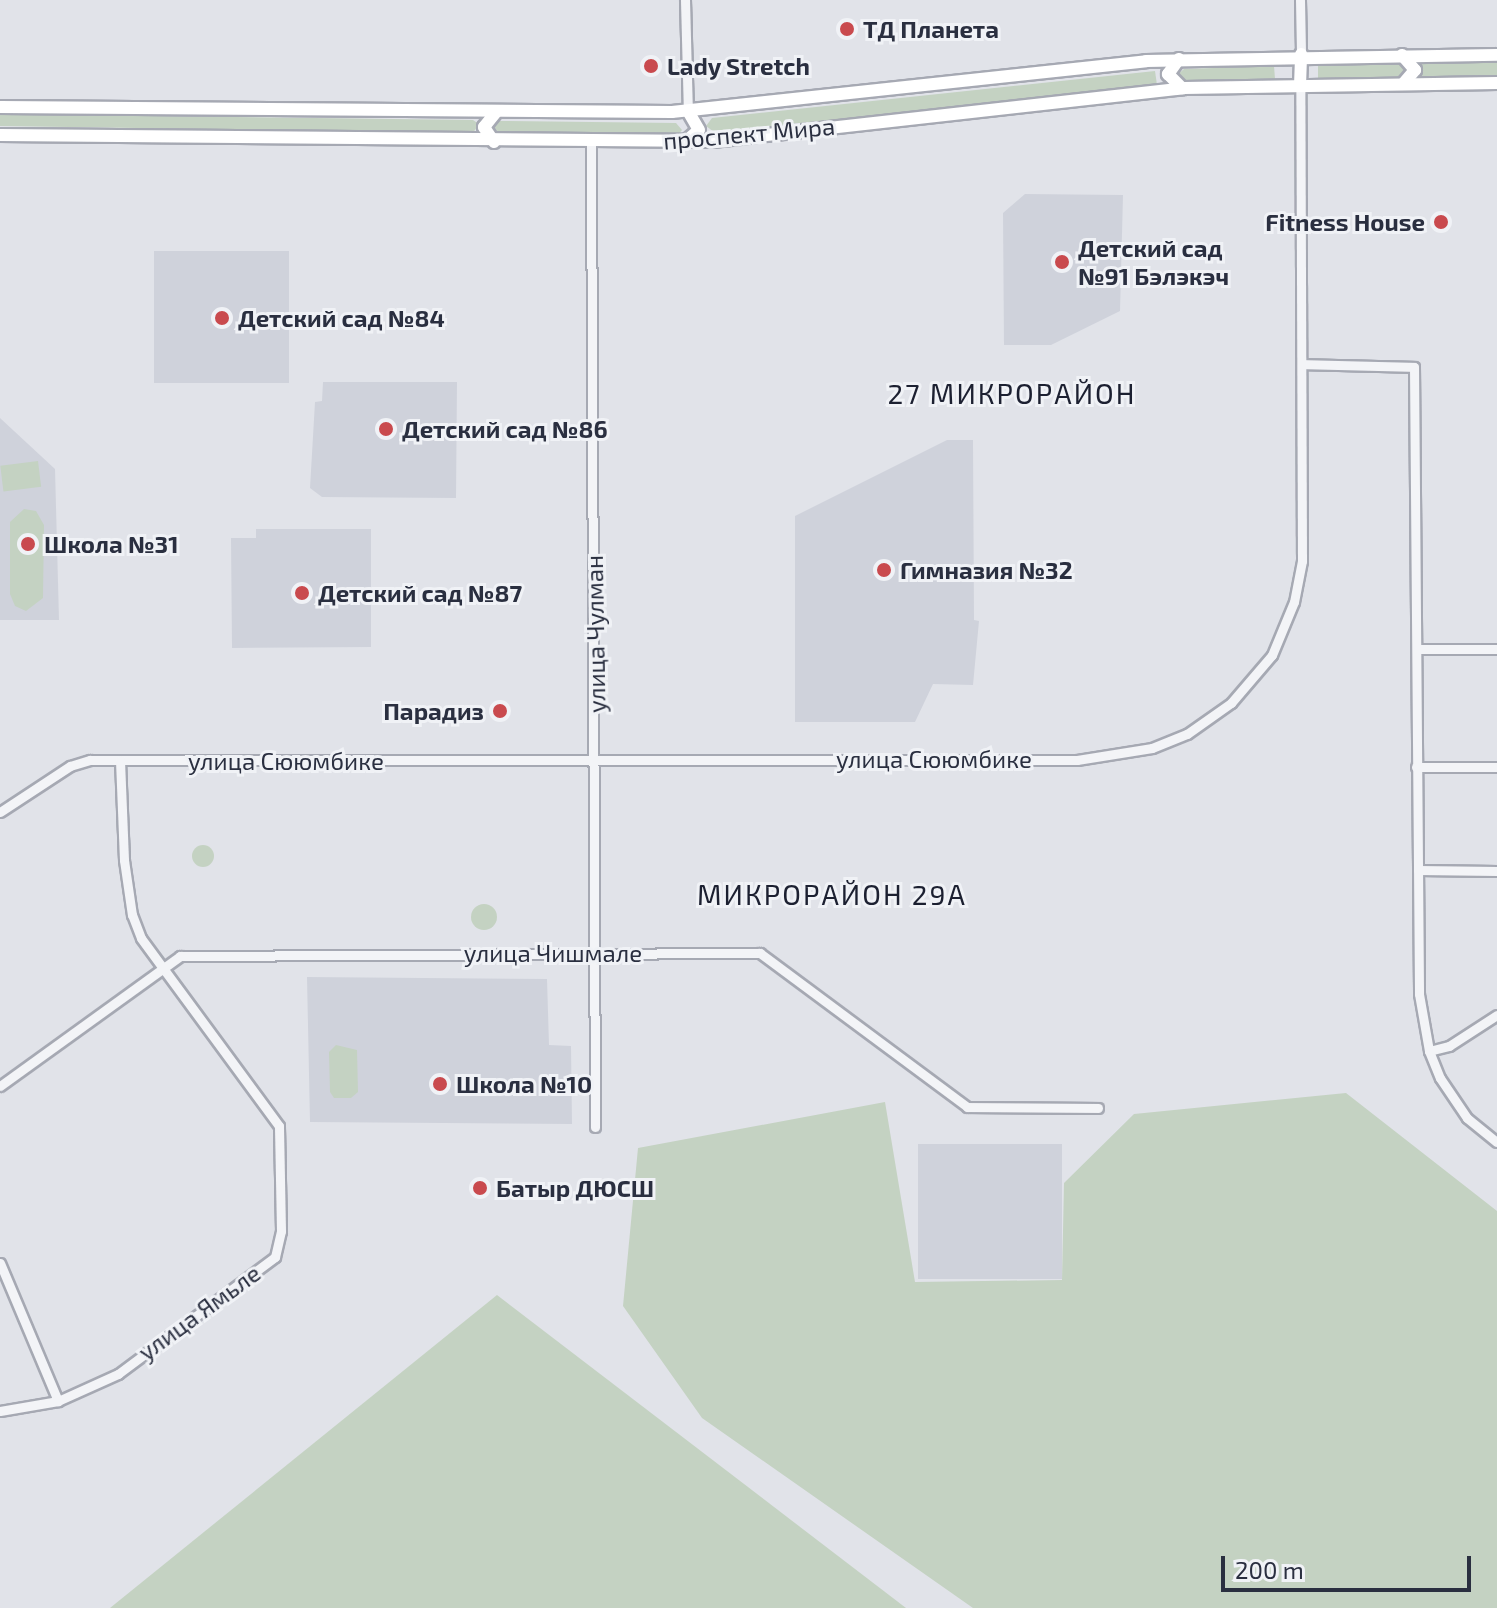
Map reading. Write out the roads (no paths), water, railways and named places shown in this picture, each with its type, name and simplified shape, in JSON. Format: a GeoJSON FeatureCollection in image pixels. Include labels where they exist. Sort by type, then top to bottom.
{"type":"FeatureCollection","features":[{"type":"Feature","properties":{"kind":"main road","name":"проспект Мира"},"geometry":{"type":"LineString","coordinates":[[0,107],[688,111],[1182,59],[1301,54],[1497,55]]}},
{"type":"Feature","properties":{"kind":"main road"},"geometry":{"type":"LineString","coordinates":[[1300,86],[1301,54]]}},
{"type":"Feature","properties":{"kind":"main road"},"geometry":{"type":"LineString","coordinates":[[1399,85],[1410,80],[1415,70],[1410,59],[1400,55]]}},
{"type":"Feature","properties":{"kind":"main road"},"geometry":{"type":"LineString","coordinates":[[1182,59],[1172,64],[1168,74],[1173,85],[1184,88]]}},
{"type":"Feature","properties":{"kind":"main road","name":"проспект Мира"},"geometry":{"type":"LineString","coordinates":[[0,135],[685,142],[1184,88],[1497,83]]}},
{"type":"Feature","properties":{"kind":"main road"},"geometry":{"type":"LineString","coordinates":[[685,142],[699,130],[688,111]]}},
{"type":"Feature","properties":{"kind":"main road"},"geometry":{"type":"LineString","coordinates":[[494,142],[484,124],[496,112]]}},
{"type":"Feature","properties":{"kind":"street"},"geometry":{"type":"LineString","coordinates":[[685,0],[688,111]]}},
{"type":"Feature","properties":{"kind":"street"},"geometry":{"type":"LineString","coordinates":[[1300,0],[1301,54]]}},
{"type":"Feature","properties":{"kind":"street","name":"улица Сююмбике"},"geometry":{"type":"LineString","coordinates":[[0,812],[70,766],[120,760],[1077,760],[1152,748],[1187,734],[1231,703],[1263,668],[1294,602],[1302,561],[1300,86]]}},
{"type":"Feature","properties":{"kind":"street","name":"улица Чулман"},"geometry":{"type":"LineString","coordinates":[[591,141],[598,951],[595,1127]]}},
{"type":"Feature","properties":{"kind":"street"},"geometry":{"type":"LineString","coordinates":[[1302,364],[1414,367],[1419,994],[1429,1051],[1457,1106],[1497,1142]]}},
{"type":"Feature","properties":{"kind":"street"},"geometry":{"type":"LineString","coordinates":[[1418,649],[1497,649]]}},
{"type":"Feature","properties":{"kind":"street"},"geometry":{"type":"LineString","coordinates":[[120,760],[127,892],[141,938],[162,966]]}},
{"type":"Feature","properties":{"kind":"street"},"geometry":{"type":"LineString","coordinates":[[1416,767],[1497,767]]}},
{"type":"Feature","properties":{"kind":"street"},"geometry":{"type":"LineString","coordinates":[[1418,870],[1497,871]]}},
{"type":"Feature","properties":{"kind":"street","name":"улица Чишмале"},"geometry":{"type":"LineString","coordinates":[[0,1086],[162,966],[201,953],[760,953],[967,1107],[1098,1108]]}},
{"type":"Feature","properties":{"kind":"street","name":"улица Ямьле"},"geometry":{"type":"LineString","coordinates":[[0,1411],[58,1401],[118,1374],[275,1257],[281,1231],[279,1126],[162,966]]}},
{"type":"Feature","properties":{"kind":"street"},"geometry":{"type":"LineString","coordinates":[[1429,1051],[1449,1046],[1497,1015]]}},
{"type":"Feature","properties":{"kind":"street"},"geometry":{"type":"LineString","coordinates":[[0,1263],[58,1401]]}},
{"type":"Feature","properties":{"kind":"place","name":"ТД Планета"},"geometry":{"type":"Point","coordinates":[847,29]}},
{"type":"Feature","properties":{"kind":"place","name":"Lady Stretch"},"geometry":{"type":"Point","coordinates":[651,66]}},
{"type":"Feature","properties":{"kind":"place","name":"Fitness House"},"geometry":{"type":"Point","coordinates":[1441,222]}},
{"type":"Feature","properties":{"kind":"place","name":"Детский сад №91 Бэлэкэч"},"geometry":{"type":"Point","coordinates":[1062,262]}},
{"type":"Feature","properties":{"kind":"place","name":"Детский сад №84"},"geometry":{"type":"Point","coordinates":[222,318]}},
{"type":"Feature","properties":{"kind":"place","name":"Детский сад №86"},"geometry":{"type":"Point","coordinates":[386,429]}},
{"type":"Feature","properties":{"kind":"place","name":"Школа №31"},"geometry":{"type":"Point","coordinates":[28,544]}},
{"type":"Feature","properties":{"kind":"place","name":"Гимназия №32"},"geometry":{"type":"Point","coordinates":[884,570]}},
{"type":"Feature","properties":{"kind":"place","name":"Детский сад №87"},"geometry":{"type":"Point","coordinates":[302,593]}},
{"type":"Feature","properties":{"kind":"place","name":"Парадиз"},"geometry":{"type":"Point","coordinates":[500,711]}},
{"type":"Feature","properties":{"kind":"place","name":"Школа №10"},"geometry":{"type":"Point","coordinates":[440,1084]}},
{"type":"Feature","properties":{"kind":"place","name":"Батыр ДЮСШ"},"geometry":{"type":"Point","coordinates":[480,1188]}},
{"type":"Feature","properties":{"kind":"district","name":"27 МИКРОРАЙОН"},"geometry":{"type":"Point","coordinates":[1012,393]}},
{"type":"Feature","properties":{"kind":"district","name":"МИКРОРАЙОН 29А"},"geometry":{"type":"Point","coordinates":[832,894]}}]}
